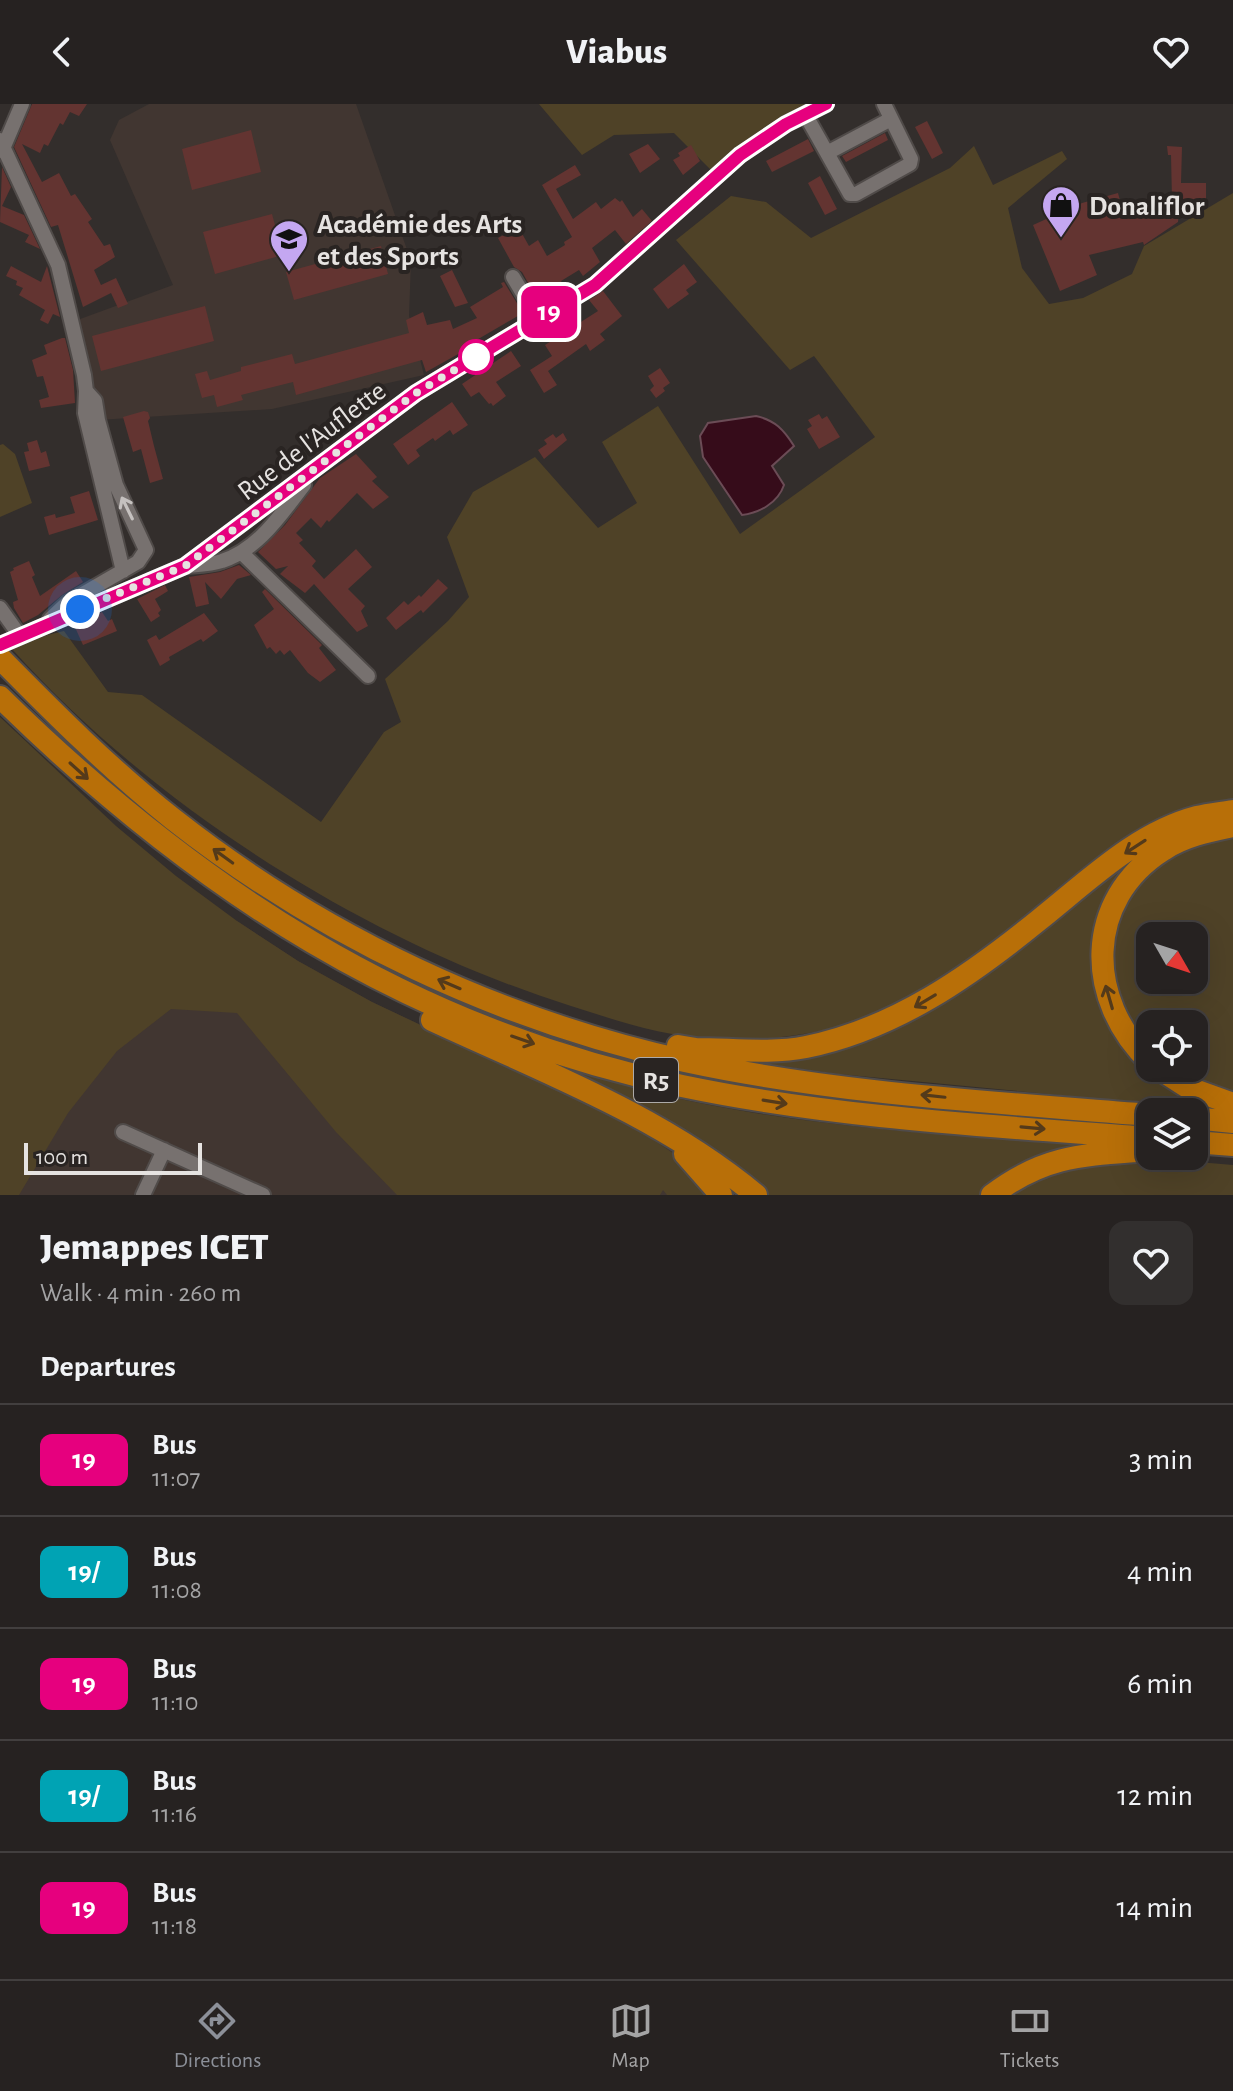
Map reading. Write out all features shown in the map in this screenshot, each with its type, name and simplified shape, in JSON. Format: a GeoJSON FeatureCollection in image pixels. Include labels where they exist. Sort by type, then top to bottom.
{"type":"FeatureCollection","features":[{"type":"Feature","properties":{"kind":"highway","name":"R5"},"geometry":{"type":"LineString","coordinates":[[2,650],[83,741],[173,819],[268,888],[357,939],[444,982],[502,1006],[685,1061],[810,1082],[1136,1114]]}},
{"type":"Feature","properties":{"kind":"highway","name":"R5"},"geometry":{"type":"LineString","coordinates":[[0,697],[110,799],[207,875],[310,942],[432,1005],[506,1034],[619,1071],[697,1089],[806,1107],[1136,1137]]}},
{"type":"Feature","properties":{"kind":"highway"},"geometry":{"type":"LineString","coordinates":[[628,1046],[659,1043],[696,1049],[804,1047],[868,1028],[920,1005],[979,967],[1096,873],[1152,836],[1196,817],[1233,811]]}},
{"type":"Feature","properties":{"kind":"highway"},"geometry":{"type":"LineString","coordinates":[[1136,1045],[1123,1030],[1107,995],[1102,952],[1109,915],[1128,880],[1164,849],[1201,833],[1233,826]]}},
{"type":"Feature","properties":{"kind":"highway"},"geometry":{"type":"LineString","coordinates":[[207,875],[289,940],[330,967],[682,1141],[708,1157],[756,1195]]}},
{"type":"Feature","properties":{"kind":"highway"},"geometry":{"type":"LineString","coordinates":[[1180,1082],[1233,1104]]}},
{"type":"Feature","properties":{"kind":"highway"},"geometry":{"type":"LineString","coordinates":[[586,1091],[675,1147],[690,1159],[721,1195]]}},
{"type":"Feature","properties":{"kind":"highway"},"geometry":{"type":"LineString","coordinates":[[1208,1119],[1233,1122]]}},
{"type":"Feature","properties":{"kind":"highway"},"geometry":{"type":"LineString","coordinates":[[1208,1143],[1233,1145]]}},
{"type":"Feature","properties":{"kind":"highway"},"geometry":{"type":"LineString","coordinates":[[992,1195],[1030,1169],[1069,1157],[1136,1151]]}},
{"type":"Feature","properties":{"kind":"street"},"geometry":{"type":"LineString","coordinates":[[22,104],[1,148],[58,265],[86,391],[85,413],[123,571]]}},
{"type":"Feature","properties":{"kind":"street","name":"Rue de l'Auflette"},"geometry":{"type":"LineString","coordinates":[[2,650],[20,636],[185,566],[416,393],[595,285],[740,155],[786,124],[825,104]]}},
{"type":"Feature","properties":{"kind":"street"},"geometry":{"type":"LineString","coordinates":[[805,114],[850,194],[856,194],[910,164],[911,159],[884,104]]}},
{"type":"Feature","properties":{"kind":"street"},"geometry":{"type":"LineString","coordinates":[[827,153],[891,119]]}},
{"type":"Feature","properties":{"kind":"street"},"geometry":{"type":"LineString","coordinates":[[513,277],[538,319]]}},
{"type":"Feature","properties":{"kind":"street"},"geometry":{"type":"LineString","coordinates":[[42,626],[67,603],[142,558],[146,550],[116,485],[95,401],[86,391]]}},
{"type":"Feature","properties":{"kind":"street"},"geometry":{"type":"LineString","coordinates":[[185,566],[219,562],[242,553],[261,537],[316,470]]}},
{"type":"Feature","properties":{"kind":"street"},"geometry":{"type":"LineString","coordinates":[[242,553],[368,676]]}},
{"type":"Feature","properties":{"kind":"street"},"geometry":{"type":"LineString","coordinates":[[0,608],[20,636]]}},
{"type":"Feature","properties":{"kind":"street"},"geometry":{"type":"LineString","coordinates":[[123,1132],[263,1195]]}},
{"type":"Feature","properties":{"kind":"street"},"geometry":{"type":"LineString","coordinates":[[143,1195],[164,1150]]}},
{"type":"Feature","properties":{"kind":"shaded area","name":"Académie des Arts et des Sports"},"geometry":{"type":"Polygon","coordinates":[[[149,104],[356,104],[411,261],[409,316],[424,375],[272,409],[98,420],[72,322],[173,285],[110,140],[119,120],[149,104]]]}},
{"type":"Feature","properties":{"kind":"shaded area"},"geometry":{"type":"Polygon","coordinates":[[[539,104],[825,104],[717,176],[674,133],[614,135],[582,155],[539,104]]]}},
{"type":"Feature","properties":{"kind":"shaded area"},"geometry":{"type":"Polygon","coordinates":[[[974,146],[993,185],[1062,151],[1067,159],[1008,208],[1022,268],[1049,304],[1083,298],[1132,274],[1144,246],[1233,193],[1233,800],[1181,811],[1133,832],[1102,853],[953,972],[921,992],[867,1017],[824,1030],[759,1039],[715,1039],[642,1027],[494,979],[418,946],[342,907],[198,815],[131,763],[69,707],[12,649],[31,639],[64,631],[108,692],[142,695],[321,822],[384,732],[401,722],[385,679],[448,621],[469,597],[447,537],[473,492],[535,457],[598,528],[637,503],[602,442],[658,406],[740,534],[875,437],[814,356],[790,370],[676,240],[731,196],[766,202],[811,238],[950,168],[974,146]]]}},
{"type":"Feature","properties":{"kind":"shaded area"},"geometry":{"type":"Polygon","coordinates":[[[756,416],[778,426],[794,446],[772,466],[784,485],[777,497],[761,509],[742,515],[703,457],[700,436],[708,423],[756,416]]]}},
{"type":"Feature","properties":{"kind":"shaded area"},"geometry":{"type":"Polygon","coordinates":[[[3,444],[15,454],[32,503],[0,517],[0,445],[3,444]]]}},
{"type":"Feature","properties":{"kind":"shaded area"},"geometry":{"type":"Polygon","coordinates":[[[0,717],[116,826],[237,921],[298,961],[372,1002],[632,1125],[677,1156],[715,1195],[667,1195],[663,1190],[660,1195],[397,1195],[336,1132],[237,1013],[171,1009],[117,1051],[68,1113],[19,1195],[0,1195],[0,717]]]}},
{"type":"Feature","properties":{"kind":"shaded area"},"geometry":{"type":"Polygon","coordinates":[[[1233,833],[1233,1097],[1201,1082],[1208,1082],[1208,1010],[1136,1010],[1136,1033],[1122,1015],[1108,955],[1125,897],[1173,851],[1233,833]]]}},
{"type":"Feature","properties":{"kind":"shaded area"},"geometry":{"type":"Polygon","coordinates":[[[1164,834],[1103,908],[1117,1037],[1136,1050],[1136,1082],[1184,1082],[1228,1111],[1208,1109],[1208,1098],[1136,1098],[1136,1102],[838,1074],[753,1062],[755,1056],[847,1041],[1164,834]]]}},
{"type":"Feature","properties":{"kind":"shaded area"},"geometry":{"type":"Polygon","coordinates":[[[237,921],[298,961],[372,1002],[632,1125],[740,1195],[0,1195],[0,995],[237,921]]]}},
{"type":"Feature","properties":{"kind":"shaded area"},"geometry":{"type":"Polygon","coordinates":[[[570,1069],[659,1094],[767,1115],[877,1129],[1097,1146],[987,1188],[980,1195],[767,1195],[713,1153],[568,1073],[570,1069]]]}},
{"type":"Feature","properties":{"kind":"shaded area"},"geometry":{"type":"Polygon","coordinates":[[[1136,1160],[1136,1170],[1208,1170],[1208,1163],[1233,1165],[1233,1195],[1002,1195],[1050,1169],[1136,1160]]]}},
{"type":"Feature","properties":{"kind":"building"},"geometry":{"type":"Polygon","coordinates":[[[32,104],[87,104],[79,116],[70,112],[40,153],[22,144],[42,182],[59,173],[71,196],[75,194],[92,219],[88,222],[104,246],[110,244],[115,257],[94,270],[101,285],[116,278],[128,304],[118,308],[111,293],[83,307],[58,225],[51,227],[14,147],[32,104]]]}},
{"type":"Feature","properties":{"kind":"building"},"geometry":{"type":"Polygon","coordinates":[[[927,121],[943,153],[932,159],[915,127],[927,121]]]}},
{"type":"Feature","properties":{"kind":"building"},"geometry":{"type":"Polygon","coordinates":[[[251,130],[261,172],[192,190],[182,149],[251,130]]]}},
{"type":"Feature","properties":{"kind":"building"},"geometry":{"type":"Polygon","coordinates":[[[885,133],[888,140],[846,162],[842,156],[885,133]]]}},
{"type":"Feature","properties":{"kind":"building"},"geometry":{"type":"Polygon","coordinates":[[[808,139],[814,151],[772,172],[766,161],[808,139]]]}},
{"type":"Feature","properties":{"kind":"building"},"geometry":{"type":"Polygon","coordinates":[[[648,144],[660,159],[640,173],[629,154],[648,144]]]}},
{"type":"Feature","properties":{"kind":"building"},"geometry":{"type":"Polygon","coordinates":[[[691,145],[700,161],[683,175],[673,160],[691,145]]]}},
{"type":"Feature","properties":{"kind":"building"},"geometry":{"type":"Polygon","coordinates":[[[1167,146],[1182,147],[1181,183],[1206,183],[1206,202],[1180,201],[1178,222],[1144,245],[1143,242],[1089,255],[1097,275],[1060,291],[1033,225],[1082,203],[1118,193],[1123,212],[1143,208],[1146,217],[1172,200],[1171,155],[1168,155],[1167,146]]]}},
{"type":"Feature","properties":{"kind":"building"},"geometry":{"type":"Polygon","coordinates":[[[575,165],[581,175],[556,189],[573,219],[596,202],[601,209],[615,198],[620,202],[622,200],[633,217],[642,209],[652,221],[626,244],[615,230],[592,248],[600,262],[583,276],[579,270],[561,281],[566,289],[540,304],[498,238],[514,229],[516,233],[520,230],[529,246],[538,240],[547,256],[565,245],[564,242],[572,237],[542,185],[575,165]]]}},
{"type":"Feature","properties":{"kind":"building"},"geometry":{"type":"Polygon","coordinates":[[[2,167],[11,187],[2,206],[24,215],[40,249],[25,242],[29,235],[0,222],[2,167]]]}},
{"type":"Feature","properties":{"kind":"building"},"geometry":{"type":"Polygon","coordinates":[[[820,176],[837,209],[825,215],[808,183],[820,176]]]}},
{"type":"Feature","properties":{"kind":"building"},"geometry":{"type":"Polygon","coordinates":[[[272,214],[283,255],[215,274],[203,232],[272,214]]]}},
{"type":"Feature","properties":{"kind":"building"},"geometry":{"type":"Polygon","coordinates":[[[381,246],[388,274],[294,300],[286,272],[381,246]]]}},
{"type":"Feature","properties":{"kind":"building"},"geometry":{"type":"Polygon","coordinates":[[[684,264],[697,282],[686,290],[689,294],[668,309],[653,289],[684,264]]]}},
{"type":"Feature","properties":{"kind":"building"},"geometry":{"type":"Polygon","coordinates":[[[11,266],[41,282],[47,266],[60,317],[53,314],[48,324],[40,320],[45,310],[19,295],[23,288],[6,276],[11,266]]]}},
{"type":"Feature","properties":{"kind":"building"},"geometry":{"type":"Polygon","coordinates":[[[452,270],[468,303],[455,307],[440,276],[452,270]]]}},
{"type":"Feature","properties":{"kind":"building"},"geometry":{"type":"Polygon","coordinates":[[[504,282],[523,313],[426,372],[422,360],[296,395],[293,382],[241,395],[243,400],[217,407],[214,395],[202,398],[195,374],[207,371],[210,380],[241,371],[241,367],[292,354],[295,364],[409,333],[406,320],[423,312],[427,325],[450,320],[453,329],[477,318],[470,307],[503,287],[501,283],[504,282]]]}},
{"type":"Feature","properties":{"kind":"building"},"geometry":{"type":"Polygon","coordinates":[[[603,291],[622,316],[600,334],[605,340],[590,351],[586,344],[548,371],[557,385],[544,393],[530,370],[552,356],[545,345],[598,311],[589,300],[603,291]]]}},
{"type":"Feature","properties":{"kind":"building"},"geometry":{"type":"Polygon","coordinates":[[[205,306],[214,341],[101,371],[92,336],[205,306]]]}},
{"type":"Feature","properties":{"kind":"building"},"geometry":{"type":"Polygon","coordinates":[[[65,338],[73,370],[75,403],[41,408],[39,400],[49,397],[43,376],[37,377],[32,360],[47,354],[44,345],[65,338]]]}},
{"type":"Feature","properties":{"kind":"building"},"geometry":{"type":"Polygon","coordinates":[[[511,351],[521,366],[496,382],[506,396],[493,406],[479,392],[471,397],[462,384],[511,351]]]}},
{"type":"Feature","properties":{"kind":"building"},"geometry":{"type":"Polygon","coordinates":[[[660,368],[670,383],[656,398],[650,390],[654,386],[648,376],[660,368]]]}},
{"type":"Feature","properties":{"kind":"building"},"geometry":{"type":"Polygon","coordinates":[[[452,402],[468,425],[453,435],[450,430],[435,441],[433,438],[416,450],[420,456],[408,465],[393,444],[452,402]]]}},
{"type":"Feature","properties":{"kind":"building"},"geometry":{"type":"Polygon","coordinates":[[[144,411],[150,418],[148,421],[163,479],[150,483],[141,449],[133,452],[123,417],[144,411]]]}},
{"type":"Feature","properties":{"kind":"building"},"geometry":{"type":"Polygon","coordinates":[[[819,414],[822,419],[827,416],[840,437],[819,449],[807,429],[812,426],[808,420],[819,414]]]}},
{"type":"Feature","properties":{"kind":"building"},"geometry":{"type":"Polygon","coordinates":[[[563,433],[567,440],[544,459],[538,450],[547,444],[544,440],[553,434],[556,438],[563,433]]]}},
{"type":"Feature","properties":{"kind":"building"},"geometry":{"type":"Polygon","coordinates":[[[37,440],[41,453],[46,451],[50,466],[29,471],[24,452],[29,451],[27,443],[37,440]]]}},
{"type":"Feature","properties":{"kind":"building"},"geometry":{"type":"Polygon","coordinates":[[[356,454],[377,477],[372,481],[389,497],[373,509],[357,493],[321,528],[311,518],[296,533],[303,540],[299,543],[316,561],[312,566],[324,579],[356,549],[372,567],[348,589],[365,606],[361,611],[368,626],[357,632],[314,584],[305,593],[280,574],[288,566],[276,569],[258,552],[285,525],[320,478],[356,454]]]}},
{"type":"Feature","properties":{"kind":"building"},"geometry":{"type":"Polygon","coordinates":[[[89,491],[98,520],[49,535],[44,517],[55,514],[56,518],[75,513],[70,497],[89,491]]]}},
{"type":"Feature","properties":{"kind":"building"},"geometry":{"type":"Polygon","coordinates":[[[29,561],[40,596],[76,571],[83,582],[23,623],[14,608],[13,602],[18,600],[10,572],[29,561]]]}},
{"type":"Feature","properties":{"kind":"building"},"geometry":{"type":"Polygon","coordinates":[[[239,565],[251,575],[237,579],[221,599],[205,582],[209,604],[196,607],[189,577],[239,565]]]}},
{"type":"Feature","properties":{"kind":"building"},"geometry":{"type":"Polygon","coordinates":[[[438,579],[448,588],[423,613],[421,610],[396,630],[386,618],[404,601],[408,605],[419,595],[421,597],[438,579]]]}},
{"type":"Feature","properties":{"kind":"building"},"geometry":{"type":"Polygon","coordinates":[[[165,585],[168,591],[155,599],[161,610],[158,613],[160,616],[151,622],[137,599],[165,585]]]}},
{"type":"Feature","properties":{"kind":"building"},"geometry":{"type":"Polygon","coordinates":[[[265,589],[322,645],[319,648],[336,670],[320,682],[308,673],[290,650],[284,655],[280,650],[276,654],[270,647],[267,649],[254,625],[274,609],[262,592],[265,589]]]}},
{"type":"Feature","properties":{"kind":"building"},"geometry":{"type":"Polygon","coordinates":[[[102,612],[108,621],[112,619],[117,631],[83,645],[74,625],[102,612]]]}},
{"type":"Feature","properties":{"kind":"building"},"geometry":{"type":"Polygon","coordinates":[[[204,613],[218,631],[203,642],[201,639],[169,657],[170,660],[160,666],[147,640],[156,635],[159,640],[204,613]]]}},
{"type":"Feature","properties":{"kind":"bus line","name":"19"},"geometry":{"type":"LineString","coordinates":[[0,645],[185,566],[416,393],[595,285],[740,155],[786,124],[826,104]]}},
{"type":"Feature","properties":{"kind":"place","name":"Donaliflor"},"geometry":{"type":"Point","coordinates":[1061,239]}},
{"type":"Feature","properties":{"kind":"place","name":"Académie des Arts et des Sports"},"geometry":{"type":"Point","coordinates":[289,273]}},
{"type":"Feature","properties":{"kind":"route"},"geometry":{"type":"LineString","coordinates":[[80,609],[185,566],[416,393],[476,357]]}}]}
